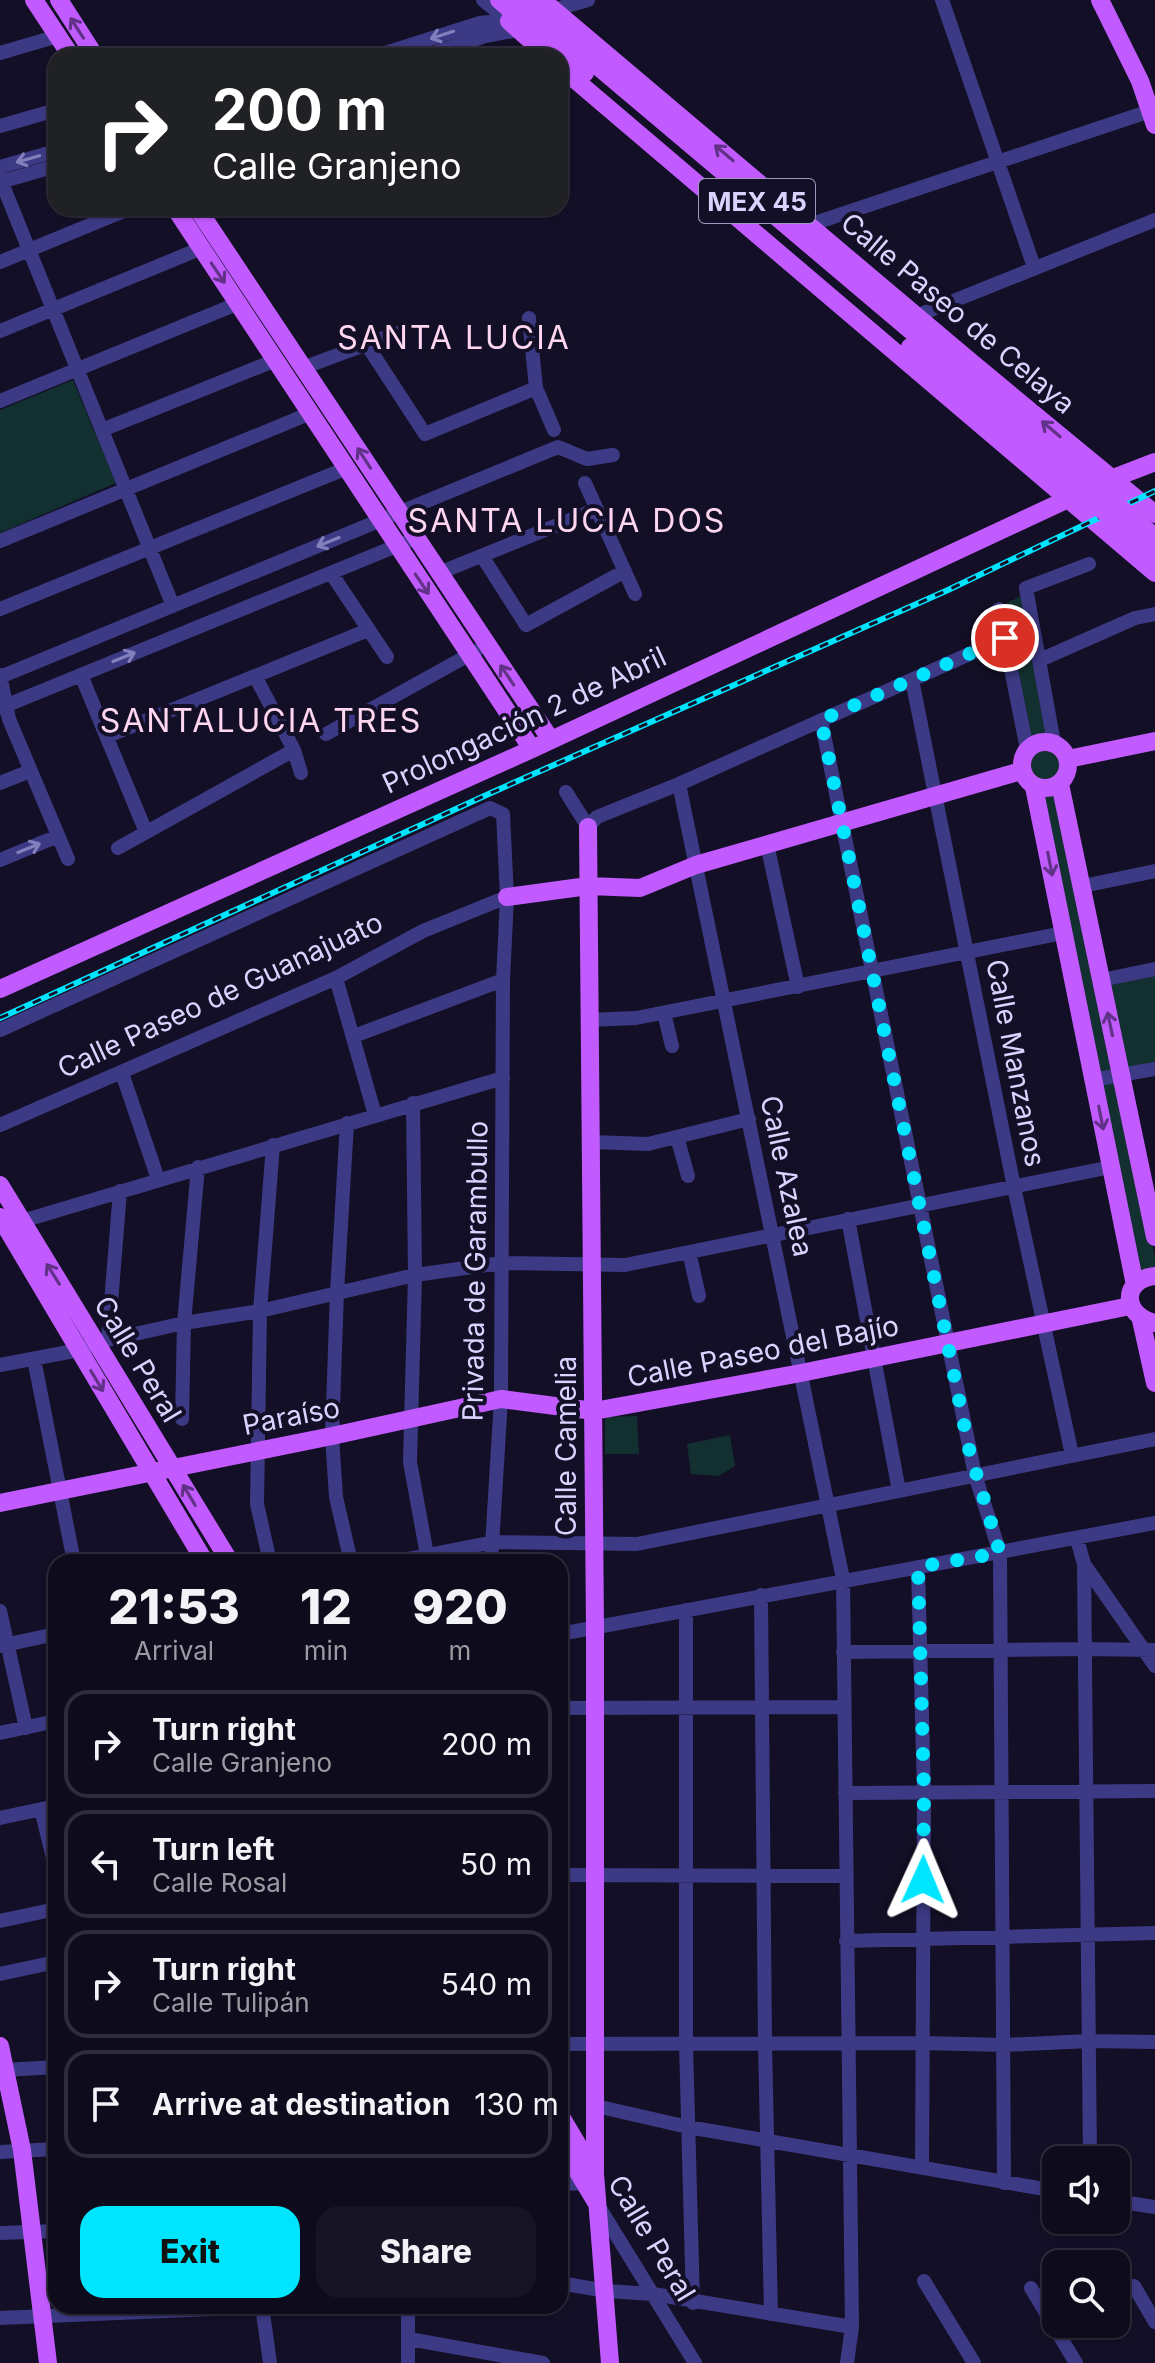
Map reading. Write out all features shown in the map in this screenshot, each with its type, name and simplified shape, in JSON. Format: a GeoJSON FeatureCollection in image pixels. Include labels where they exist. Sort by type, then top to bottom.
{"type":"FeatureCollection","features":[{"type":"Feature","properties":{"kind":"main road"},"geometry":{"type":"LineString","coordinates":[[34,0],[66,48]]}},
{"type":"Feature","properties":{"kind":"main road"},"geometry":{"type":"LineString","coordinates":[[59,0],[90,48]]}},
{"type":"Feature","properties":{"kind":"main road","name":"MEX 45"},"geometry":{"type":"LineString","coordinates":[[520,0],[590,68],[982,400],[1155,537]]}},
{"type":"Feature","properties":{"kind":"main road"},"geometry":{"type":"LineString","coordinates":[[1100,0],[1147,78],[1153,118]]}},
{"type":"Feature","properties":{"kind":"main road","name":"MEX 45"},"geometry":{"type":"LineString","coordinates":[[492,1],[561,48]]}},
{"type":"Feature","properties":{"kind":"main road","name":"Calle Paseo de Celaya"},"geometry":{"type":"LineString","coordinates":[[554,10],[916,316],[918,344],[944,393],[1066,469],[1111,479],[1155,515]]}},
{"type":"Feature","properties":{"kind":"main road"},"geometry":{"type":"LineString","coordinates":[[514,26],[539,48]]}},
{"type":"Feature","properties":{"kind":"main road","name":"MEX 45"},"geometry":{"type":"LineString","coordinates":[[568,53],[590,68]]}},
{"type":"Feature","properties":{"kind":"main road","name":"Calle Paseo de Celaya"},"geometry":{"type":"LineString","coordinates":[[568,73],[918,344],[972,363],[1066,469],[1068,498],[1155,573]]}},
{"type":"Feature","properties":{"kind":"main road"},"geometry":{"type":"LineString","coordinates":[[180,216],[532,749]]}},
{"type":"Feature","properties":{"kind":"main road"},"geometry":{"type":"LineString","coordinates":[[202,216],[551,740]]}},
{"type":"Feature","properties":{"kind":"main road","name":"Prolongación 2 de Abril"},"geometry":{"type":"LineString","coordinates":[[0,989],[532,749],[1068,498],[1155,462]]}},
{"type":"Feature","properties":{"kind":"main road","name":"MEX 45"},"geometry":{"type":"LineString","coordinates":[[1066,469],[1155,555]]}},
{"type":"Feature","properties":{"kind":"main road"},"geometry":{"type":"LineString","coordinates":[[1115,538],[1155,515]]}},
{"type":"Feature","properties":{"kind":"main road"},"geometry":{"type":"LineString","coordinates":[[1068,759],[1155,741]]}},
{"type":"Feature","properties":{"kind":"main road"},"geometry":{"type":"LineString","coordinates":[[1044,742],[1054,743],[1068,759],[1068,772],[1060,784],[1048,789],[1034,787],[1021,771],[1027,749],[1044,742]]}},
{"type":"Feature","properties":{"kind":"main road"},"geometry":{"type":"LineString","coordinates":[[507,897],[588,886],[640,888],[696,865],[1021,771]]}},
{"type":"Feature","properties":{"kind":"main road"},"geometry":{"type":"LineString","coordinates":[[1060,784],[1121,1075],[1148,1169],[1155,1237]]}},
{"type":"Feature","properties":{"kind":"main road"},"geometry":{"type":"LineString","coordinates":[[1034,787],[1135,1285]]}},
{"type":"Feature","properties":{"kind":"main road","name":"Calle Camelia"},"geometry":{"type":"LineString","coordinates":[[588,827],[596,1875],[596,2106],[590,2179]]}},
{"type":"Feature","properties":{"kind":"main road","name":"Calle Peral"},"geometry":{"type":"LineString","coordinates":[[0,1185],[6,1223],[95,1345],[225,1554]]}},
{"type":"Feature","properties":{"kind":"main road"},"geometry":{"type":"LineString","coordinates":[[1155,1276],[1143,1278],[1130,1295],[1142,1316],[1155,1383]]}},
{"type":"Feature","properties":{"kind":"main road","name":"Calle Paseo del Bajío"},"geometry":{"type":"LineString","coordinates":[[594,1411],[1042,1324],[1142,1316]]}},
{"type":"Feature","properties":{"kind":"main road","name":"Calle Peral"},"geometry":{"type":"LineString","coordinates":[[95,1345],[151,1472],[200,1554]]}},
{"type":"Feature","properties":{"kind":"main road","name":"Paraíso"},"geometry":{"type":"LineString","coordinates":[[0,1503],[501,1399],[594,1411]]}},
{"type":"Feature","properties":{"kind":"main road"},"geometry":{"type":"LineString","coordinates":[[0,2046],[22,2150],[48,2363]]}},
{"type":"Feature","properties":{"kind":"main road","name":"Calle Peral"},"geometry":{"type":"LineString","coordinates":[[568,2132],[599,2207]]}},
{"type":"Feature","properties":{"kind":"main road","name":"Calle Peral"},"geometry":{"type":"LineString","coordinates":[[568,2152],[590,2179]]}},
{"type":"Feature","properties":{"kind":"main road"},"geometry":{"type":"LineString","coordinates":[[599,2207],[610,2363]]}},
{"type":"Feature","properties":{"kind":"street"},"geometry":{"type":"LineString","coordinates":[[449,48],[591,0]]}},
{"type":"Feature","properties":{"kind":"street"},"geometry":{"type":"LineString","coordinates":[[942,0],[1034,267]]}},
{"type":"Feature","properties":{"kind":"street"},"geometry":{"type":"LineString","coordinates":[[492,1],[514,26]]}},
{"type":"Feature","properties":{"kind":"street"},"geometry":{"type":"LineString","coordinates":[[401,48],[480,23],[514,26]]}},
{"type":"Feature","properties":{"kind":"street"},"geometry":{"type":"LineString","coordinates":[[0,53],[58,36]]}},
{"type":"Feature","properties":{"kind":"street"},"geometry":{"type":"LineString","coordinates":[[568,48],[583,42],[594,43]]}},
{"type":"Feature","properties":{"kind":"street"},"geometry":{"type":"LineString","coordinates":[[0,126],[48,112]]}},
{"type":"Feature","properties":{"kind":"street"},"geometry":{"type":"LineString","coordinates":[[809,225],[997,163],[1153,118]]}},
{"type":"Feature","properties":{"kind":"street"},"geometry":{"type":"LineString","coordinates":[[0,167],[48,153]]}},
{"type":"Feature","properties":{"kind":"street"},"geometry":{"type":"LineString","coordinates":[[48,168],[0,181],[173,606]]}},
{"type":"Feature","properties":{"kind":"street"},"geometry":{"type":"LineString","coordinates":[[0,262],[112,216]]}},
{"type":"Feature","properties":{"kind":"street"},"geometry":{"type":"LineString","coordinates":[[916,316],[1155,220]]}},
{"type":"Feature","properties":{"kind":"street"},"geometry":{"type":"LineString","coordinates":[[0,331],[202,248]]}},
{"type":"Feature","properties":{"kind":"street"},"geometry":{"type":"LineString","coordinates":[[0,401],[239,303]]}},
{"type":"Feature","properties":{"kind":"street"},"geometry":{"type":"LineString","coordinates":[[529,318],[536,388],[554,430]]}},
{"type":"Feature","properties":{"kind":"street"},"geometry":{"type":"LineString","coordinates":[[305,367],[397,333]]}},
{"type":"Feature","properties":{"kind":"street"},"geometry":{"type":"LineString","coordinates":[[367,345],[425,434],[536,388]]}},
{"type":"Feature","properties":{"kind":"street"},"geometry":{"type":"LineString","coordinates":[[102,430],[276,360]]}},
{"type":"Feature","properties":{"kind":"street"},"geometry":{"type":"LineString","coordinates":[[944,393],[942,385],[949,369],[972,363]]}},
{"type":"Feature","properties":{"kind":"street"},"geometry":{"type":"LineString","coordinates":[[0,541],[311,413]]}},
{"type":"Feature","properties":{"kind":"street"},"geometry":{"type":"LineString","coordinates":[[68,859],[4,710],[0,676],[558,447],[587,459],[613,455]]}},
{"type":"Feature","properties":{"kind":"street"},"geometry":{"type":"LineString","coordinates":[[0,609],[347,468]]}},
{"type":"Feature","properties":{"kind":"street"},"geometry":{"type":"LineString","coordinates":[[585,483],[635,594]]}},
{"type":"Feature","properties":{"kind":"street"},"geometry":{"type":"LineString","coordinates":[[439,573],[597,509]]}},
{"type":"Feature","properties":{"kind":"street"},"geometry":{"type":"LineString","coordinates":[[4,710],[81,675],[416,538]]}},
{"type":"Feature","properties":{"kind":"street"},"geometry":{"type":"LineString","coordinates":[[482,556],[526,625],[625,571]]}},
{"type":"Feature","properties":{"kind":"street"},"geometry":{"type":"LineString","coordinates":[[1054,743],[1026,588],[1089,564]]}},
{"type":"Feature","properties":{"kind":"street"},"geometry":{"type":"LineString","coordinates":[[331,573],[387,657]]}},
{"type":"Feature","properties":{"kind":"street"},"geometry":{"type":"LineString","coordinates":[[999,609],[1027,749]]}},
{"type":"Feature","properties":{"kind":"street"},"geometry":{"type":"LineString","coordinates":[[1040,660],[1135,618],[1155,614]]}},
{"type":"Feature","properties":{"kind":"street"},"geometry":{"type":"LineString","coordinates":[[108,736],[368,630]]}},
{"type":"Feature","properties":{"kind":"street"},"geometry":{"type":"LineString","coordinates":[[566,792],[588,827],[597,817],[679,784],[1005,638]]}},
{"type":"Feature","properties":{"kind":"street"},"geometry":{"type":"LineString","coordinates":[[326,734],[470,656],[485,644]]}},
{"type":"Feature","properties":{"kind":"street"},"geometry":{"type":"LineString","coordinates":[[81,675],[146,832]]}},
{"type":"Feature","properties":{"kind":"street"},"geometry":{"type":"LineString","coordinates":[[255,676],[294,750],[301,773]]}},
{"type":"Feature","properties":{"kind":"street","name":"Calle Manzanos"},"geometry":{"type":"LineString","coordinates":[[912,680],[1042,1324],[1072,1455]]}},
{"type":"Feature","properties":{"kind":"street"},"geometry":{"type":"LineString","coordinates":[[821,720],[975,1475],[1000,1553],[1004,2183]]}},
{"type":"Feature","properties":{"kind":"street"},"geometry":{"type":"LineString","coordinates":[[118,848],[294,750]]}},
{"type":"Feature","properties":{"kind":"street"},"geometry":{"type":"LineString","coordinates":[[0,783],[30,771]]}},
{"type":"Feature","properties":{"kind":"street","name":"Calle Azalea"},"geometry":{"type":"LineString","coordinates":[[679,784],[843,1579],[846,2043],[852,2327],[847,2363]]}},
{"type":"Feature","properties":{"kind":"street","name":"Privada de Garambullo"},"geometry":{"type":"LineString","coordinates":[[0,1030],[490,808],[503,814],[507,897],[503,980],[501,1399],[492,1554]]}},
{"type":"Feature","properties":{"kind":"street"},"geometry":{"type":"LineString","coordinates":[[0,860],[58,836]]}},
{"type":"Feature","properties":{"kind":"street"},"geometry":{"type":"LineString","coordinates":[[767,844],[798,987]]}},
{"type":"Feature","properties":{"kind":"street"},"geometry":{"type":"LineString","coordinates":[[1083,886],[1155,871]]}},
{"type":"Feature","properties":{"kind":"street","name":"Calle Paseo de Guanajuato"},"geometry":{"type":"LineString","coordinates":[[0,1125],[336,978],[423,931],[507,897]]}},
{"type":"Feature","properties":{"kind":"street"},"geometry":{"type":"LineString","coordinates":[[589,1020],[664,1013],[1063,933]]}},
{"type":"Feature","properties":{"kind":"street"},"geometry":{"type":"LineString","coordinates":[[1101,980],[1155,969]]}},
{"type":"Feature","properties":{"kind":"street"},"geometry":{"type":"LineString","coordinates":[[336,978],[375,1115]]}},
{"type":"Feature","properties":{"kind":"street"},"geometry":{"type":"LineString","coordinates":[[354,1036],[503,980]]}},
{"type":"Feature","properties":{"kind":"street"},"geometry":{"type":"LineString","coordinates":[[664,1013],[672,1046]]}},
{"type":"Feature","properties":{"kind":"street"},"geometry":{"type":"LineString","coordinates":[[1093,1080],[1155,1069]]}},
{"type":"Feature","properties":{"kind":"street"},"geometry":{"type":"LineString","coordinates":[[122,1073],[158,1179]]}},
{"type":"Feature","properties":{"kind":"street"},"geometry":{"type":"LineString","coordinates":[[6,1223],[503,1078]]}},
{"type":"Feature","properties":{"kind":"street"},"geometry":{"type":"LineString","coordinates":[[413,1103],[415,1275],[410,1462],[427,1554]]}},
{"type":"Feature","properties":{"kind":"street"},"geometry":{"type":"LineString","coordinates":[[591,1142],[648,1144],[749,1119]]}},
{"type":"Feature","properties":{"kind":"street"},"geometry":{"type":"LineString","coordinates":[[347,1123],[332,1436],[336,1497],[349,1554]]}},
{"type":"Feature","properties":{"kind":"street"},"geometry":{"type":"LineString","coordinates":[[677,1137],[688,1176]]}},
{"type":"Feature","properties":{"kind":"street"},"geometry":{"type":"LineString","coordinates":[[268,1554],[257,1504],[260,1311],[273,1145]]}},
{"type":"Feature","properties":{"kind":"street"},"geometry":{"type":"LineString","coordinates":[[182,1419],[184,1323],[198,1167]]}},
{"type":"Feature","properties":{"kind":"street"},"geometry":{"type":"LineString","coordinates":[[0,1365],[415,1275],[502,1263],[625,1265],[1111,1167]]}},
{"type":"Feature","properties":{"kind":"street"},"geometry":{"type":"LineString","coordinates":[[95,1345],[120,1191]]}},
{"type":"Feature","properties":{"kind":"street"},"geometry":{"type":"LineString","coordinates":[[848,1219],[899,1491]]}},
{"type":"Feature","properties":{"kind":"street"},"geometry":{"type":"LineString","coordinates":[[689,1252],[699,1296]]}},
{"type":"Feature","properties":{"kind":"street"},"geometry":{"type":"LineString","coordinates":[[34,1359],[72,1554]]}},
{"type":"Feature","properties":{"kind":"street"},"geometry":{"type":"LineString","coordinates":[[432,1554],[494,1542],[637,1544],[1155,1439]]}},
{"type":"Feature","properties":{"kind":"street"},"geometry":{"type":"LineString","coordinates":[[568,1632],[1155,1523]]}},
{"type":"Feature","properties":{"kind":"street"},"geometry":{"type":"LineString","coordinates":[[1077,1539],[1084,1564],[1090,2146]]}},
{"type":"Feature","properties":{"kind":"street"},"geometry":{"type":"LineString","coordinates":[[1084,1564],[1150,1651],[1155,1666]]}},
{"type":"Feature","properties":{"kind":"street"},"geometry":{"type":"LineString","coordinates":[[918,1567],[924,1793],[922,2168]]}},
{"type":"Feature","properties":{"kind":"street"},"geometry":{"type":"LineString","coordinates":[[761,1595],[771,2314]]}},
{"type":"Feature","properties":{"kind":"street"},"geometry":{"type":"LineString","coordinates":[[686,1610],[686,2044],[693,2303]]}},
{"type":"Feature","properties":{"kind":"street"},"geometry":{"type":"LineString","coordinates":[[0,1611],[4,1645],[26,1728]]}},
{"type":"Feature","properties":{"kind":"street"},"geometry":{"type":"LineString","coordinates":[[4,1645],[48,1636]]}},
{"type":"Feature","properties":{"kind":"street"},"geometry":{"type":"LineString","coordinates":[[843,1652],[1001,1649],[1150,1651]]}},
{"type":"Feature","properties":{"kind":"street"},"geometry":{"type":"LineString","coordinates":[[568,1708],[844,1707]]}},
{"type":"Feature","properties":{"kind":"street"},"geometry":{"type":"LineString","coordinates":[[0,1733],[48,1723]]}},
{"type":"Feature","properties":{"kind":"street"},"geometry":{"type":"LineString","coordinates":[[845,1793],[1155,1791]]}},
{"type":"Feature","properties":{"kind":"street"},"geometry":{"type":"LineString","coordinates":[[0,1818],[48,1807]]}},
{"type":"Feature","properties":{"kind":"street"},"geometry":{"type":"LineString","coordinates":[[568,1875],[845,1876]]}},
{"type":"Feature","properties":{"kind":"street"},"geometry":{"type":"LineString","coordinates":[[0,1921],[48,1911]]}},
{"type":"Feature","properties":{"kind":"street"},"geometry":{"type":"LineString","coordinates":[[846,1941],[1155,1933]]}},
{"type":"Feature","properties":{"kind":"street"},"geometry":{"type":"LineString","coordinates":[[0,1974],[48,1964]]}},
{"type":"Feature","properties":{"kind":"street"},"geometry":{"type":"LineString","coordinates":[[568,2044],[1004,2045],[1155,2042]]}},
{"type":"Feature","properties":{"kind":"street"},"geometry":{"type":"LineString","coordinates":[[5,2070],[48,2067]]}},
{"type":"Feature","properties":{"kind":"street"},"geometry":{"type":"LineString","coordinates":[[596,2106],[767,2142],[1042,2189]]}},
{"type":"Feature","properties":{"kind":"street"},"geometry":{"type":"LineString","coordinates":[[0,2152],[48,2149]]}},
{"type":"Feature","properties":{"kind":"street"},"geometry":{"type":"LineString","coordinates":[[568,2183],[590,2179]]}},
{"type":"Feature","properties":{"kind":"street"},"geometry":{"type":"LineString","coordinates":[[1130,2203],[1155,2207]]}},
{"type":"Feature","properties":{"kind":"street","name":"Calle Peral"},"geometry":{"type":"LineString","coordinates":[[599,2207],[695,2363]]}},
{"type":"Feature","properties":{"kind":"street"},"geometry":{"type":"LineString","coordinates":[[0,2233],[48,2231]]}},
{"type":"Feature","properties":{"kind":"street"},"geometry":{"type":"LineString","coordinates":[[924,2281],[974,2363]]}},
{"type":"Feature","properties":{"kind":"street"},"geometry":{"type":"LineString","coordinates":[[568,2284],[653,2294],[852,2327]]}},
{"type":"Feature","properties":{"kind":"street"},"geometry":{"type":"LineString","coordinates":[[1134,2286],[1155,2322]]}},
{"type":"Feature","properties":{"kind":"street"},"geometry":{"type":"LineString","coordinates":[[1031,2288],[1076,2363]]}},
{"type":"Feature","properties":{"kind":"street"},"geometry":{"type":"LineString","coordinates":[[0,2318],[70,2314]]}},
{"type":"Feature","properties":{"kind":"street"},"geometry":{"type":"LineString","coordinates":[[263,2314],[270,2363]]}},
{"type":"Feature","properties":{"kind":"street"},"geometry":{"type":"LineString","coordinates":[[408,2314],[408,2363]]}},
{"type":"Feature","properties":{"kind":"street"},"geometry":{"type":"LineString","coordinates":[[409,2339],[543,2363]]}},
{"type":"Feature","properties":{"kind":"green space"},"geometry":{"type":"Polygon","coordinates":[[[73,380],[116,483],[0,533],[0,410],[73,380]]]}},
{"type":"Feature","properties":{"kind":"green space"},"geometry":{"type":"Polygon","coordinates":[[[1021,596],[1045,733],[1031,736],[1006,603],[1021,596]]]}},
{"type":"Feature","properties":{"kind":"green space"},"geometry":{"type":"Polygon","coordinates":[[[1044,749],[1056,754],[1061,766],[1056,778],[1044,783],[1032,778],[1027,766],[1032,754],[1044,749]]]}},
{"type":"Feature","properties":{"kind":"green space"},"geometry":{"type":"Polygon","coordinates":[[[1057,790],[1155,1257],[1155,1268],[1140,1271],[1041,793],[1057,790]]]}},
{"type":"Feature","properties":{"kind":"green space"},"geometry":{"type":"Polygon","coordinates":[[[1155,976],[1155,1063],[1126,1069],[1110,985],[1155,976]]]}},
{"type":"Feature","properties":{"kind":"green space"},"geometry":{"type":"Polygon","coordinates":[[[637,1416],[639,1454],[605,1454],[605,1417],[637,1416]]]}},
{"type":"Feature","properties":{"kind":"green space"},"geometry":{"type":"Polygon","coordinates":[[[730,1435],[735,1466],[719,1476],[691,1474],[687,1444],[730,1435]]]}},
{"type":"Feature","properties":{"kind":"railway"},"geometry":{"type":"LineString","coordinates":[[0,1018],[493,792],[948,590],[1155,491]]}},
{"type":"Feature","properties":{"kind":"district","name":"SANTA LUCIA"},"geometry":{"type":"Point","coordinates":[454,337]}},
{"type":"Feature","properties":{"kind":"district","name":"SANTA LUCIA DOS"},"geometry":{"type":"Point","coordinates":[567,520]}},
{"type":"Feature","properties":{"kind":"district","name":"SANTALUCIA TRES"},"geometry":{"type":"Point","coordinates":[261,720]}},
{"type":"Feature","properties":{"kind":"route"},"geometry":{"type":"LineString","coordinates":[[923,1880],[918,1567],[1000,1553],[969,1449],[821,720],[1005,638]]}}]}
